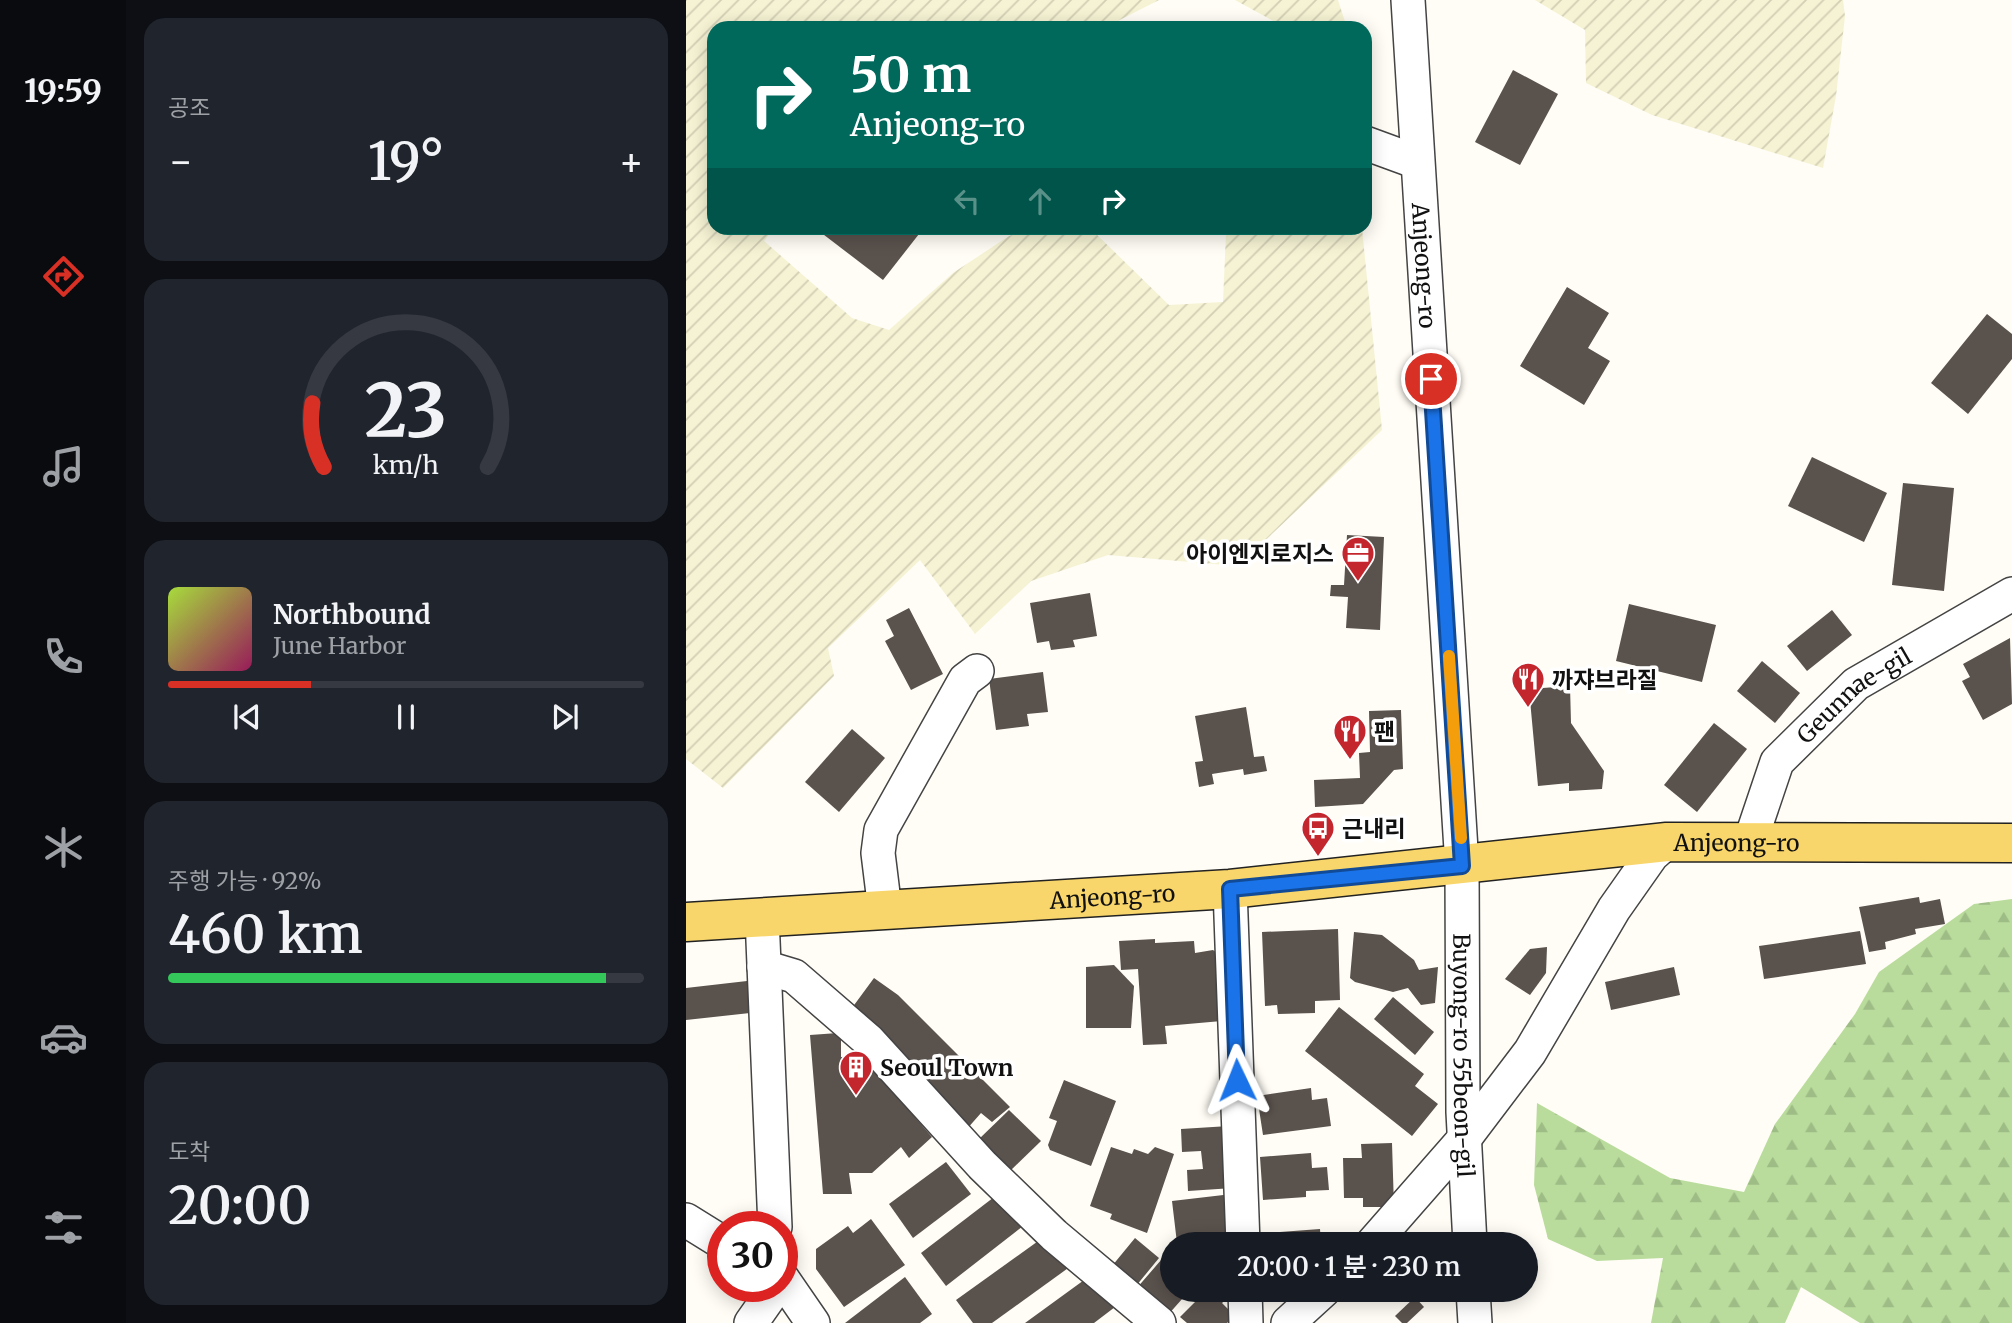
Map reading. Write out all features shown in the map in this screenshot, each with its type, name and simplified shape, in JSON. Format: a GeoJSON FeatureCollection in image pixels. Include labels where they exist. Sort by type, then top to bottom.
{"type":"FeatureCollection","features":[{"type":"Feature","properties":{"kind":"main road","name":"Anjeong-ro"},"geometry":{"type":"LineString","coordinates":[[686,922],[1230,889],[1667,842],[2012,842]]}},
{"type":"Feature","properties":{"kind":"street","name":"Anjeong-ro"},"geometry":{"type":"LineString","coordinates":[[1408,0],[1462,866]]}},
{"type":"Feature","properties":{"kind":"street"},"geometry":{"type":"LineString","coordinates":[[1372,146],[1417,162]]}},
{"type":"Feature","properties":{"kind":"street","name":"Geunnae-gil"},"geometry":{"type":"LineString","coordinates":[[1750,842],[1777,761],[1856,684],[2012,594]]}},
{"type":"Feature","properties":{"kind":"street"},"geometry":{"type":"LineString","coordinates":[[885,911],[878,853],[881,830],[965,680],[977,671]]}},
{"type":"Feature","properties":{"kind":"street"},"geometry":{"type":"LineString","coordinates":[[1383,1232],[1464,1139],[1530,1052],[1614,909],[1652,855],[1667,842]]}},
{"type":"Feature","properties":{"kind":"street","name":"Buyong-ro 55beon-gil"},"geometry":{"type":"LineString","coordinates":[[1462,866],[1464,1139],[1469,1232]]}},
{"type":"Feature","properties":{"kind":"street"},"geometry":{"type":"LineString","coordinates":[[1230,889],[1243,1232]]}},
{"type":"Feature","properties":{"kind":"street"},"geometry":{"type":"LineString","coordinates":[[762,917],[774,1211]]}},
{"type":"Feature","properties":{"kind":"street"},"geometry":{"type":"LineString","coordinates":[[764,967],[794,976],[859,1032],[982,1166],[1054,1235],[1159,1323]]}},
{"type":"Feature","properties":{"kind":"street"},"geometry":{"type":"LineString","coordinates":[[686,1220],[707,1233]]}},
{"type":"Feature","properties":{"kind":"street"},"geometry":{"type":"LineString","coordinates":[[751,1323],[766,1302]]}},
{"type":"Feature","properties":{"kind":"street"},"geometry":{"type":"LineString","coordinates":[[798,1302],[813,1323]]}},
{"type":"Feature","properties":{"kind":"street"},"geometry":{"type":"LineString","coordinates":[[1245,1302],[1246,1323]]}},
{"type":"Feature","properties":{"kind":"street"},"geometry":{"type":"LineString","coordinates":[[1288,1323],[1312,1302]]}},
{"type":"Feature","properties":{"kind":"street"},"geometry":{"type":"LineString","coordinates":[[1473,1302],[1474,1323]]}},
{"type":"Feature","properties":{"kind":"shaded area"},"geometry":{"type":"Polygon","coordinates":[[[686,0],[1159,0],[1118,21],[707,21],[707,235],[769,235],[764,241],[852,318],[889,330],[953,273],[1012,235],[1097,235],[1169,305],[1223,302],[1226,235],[1363,235],[1382,430],[1238,566],[1108,555],[1031,581],[975,634],[920,560],[828,648],[834,676],[723,788],[686,759],[686,0]]]}},
{"type":"Feature","properties":{"kind":"shaded area"},"geometry":{"type":"Polygon","coordinates":[[[1235,0],[1338,0],[1345,21],[1273,21],[1235,0]]]}},
{"type":"Feature","properties":{"kind":"shaded area"},"geometry":{"type":"Polygon","coordinates":[[[1535,0],[1843,0],[1845,16],[1836,96],[1823,168],[1652,115],[1586,83],[1585,30],[1535,0]]]}},
{"type":"Feature","properties":{"kind":"green space"},"geometry":{"type":"Polygon","coordinates":[[[2012,899],[2012,1323],[1860,1323],[1801,1287],[1785,1323],[1651,1323],[1663,1258],[1597,1261],[1548,1239],[1534,1185],[1537,1103],[1670,1178],[1744,1192],[1775,1124],[1855,1014],[1879,972],[1974,904],[2012,899]]]}},
{"type":"Feature","properties":{"kind":"building"},"geometry":{"type":"Polygon","coordinates":[[[1513,70],[1558,94],[1520,165],[1475,142],[1513,70]]]}},
{"type":"Feature","properties":{"kind":"building"},"geometry":{"type":"Polygon","coordinates":[[[824,235],[918,235],[883,280],[824,235]]]}},
{"type":"Feature","properties":{"kind":"building"},"geometry":{"type":"Polygon","coordinates":[[[1567,287],[1609,313],[1588,348],[1610,361],[1584,405],[1520,366],[1567,287]]]}},
{"type":"Feature","properties":{"kind":"building"},"geometry":{"type":"Polygon","coordinates":[[[1987,314],[2012,334],[2012,359],[1968,414],[1931,383],[1987,314]]]}},
{"type":"Feature","properties":{"kind":"building"},"geometry":{"type":"Polygon","coordinates":[[[1812,457],[1887,493],[1864,542],[1788,506],[1812,457]]]}},
{"type":"Feature","properties":{"kind":"building"},"geometry":{"type":"Polygon","coordinates":[[[1903,483],[1954,488],[1944,591],[1892,585],[1903,483]]]}},
{"type":"Feature","properties":{"kind":"building"},"geometry":{"type":"Polygon","coordinates":[[[1347,535],[1384,537],[1380,630],[1346,628],[1348,597],[1330,596],[1331,585],[1344,585],[1347,535]]]}},
{"type":"Feature","properties":{"kind":"building"},"geometry":{"type":"Polygon","coordinates":[[[1090,593],[1097,636],[1073,640],[1075,647],[1051,650],[1049,641],[1037,643],[1030,603],[1090,593]]]}},
{"type":"Feature","properties":{"kind":"building"},"geometry":{"type":"Polygon","coordinates":[[[1629,604],[1716,625],[1702,682],[1616,661],[1629,604]]]}},
{"type":"Feature","properties":{"kind":"building"},"geometry":{"type":"Polygon","coordinates":[[[909,608],[943,674],[911,690],[885,641],[894,636],[886,620],[909,608]]]}},
{"type":"Feature","properties":{"kind":"building"},"geometry":{"type":"Polygon","coordinates":[[[1832,610],[1852,635],[1807,671],[1787,646],[1832,610]]]}},
{"type":"Feature","properties":{"kind":"building"},"geometry":{"type":"Polygon","coordinates":[[[2010,638],[2012,704],[1983,720],[1962,681],[1970,677],[1963,664],[2010,638]]]}},
{"type":"Feature","properties":{"kind":"building"},"geometry":{"type":"Polygon","coordinates":[[[1762,661],[1800,693],[1775,723],[1737,691],[1762,661]]]}},
{"type":"Feature","properties":{"kind":"building"},"geometry":{"type":"Polygon","coordinates":[[[1043,672],[1048,712],[1027,714],[1029,726],[996,730],[989,679],[1043,672]]]}},
{"type":"Feature","properties":{"kind":"building"},"geometry":{"type":"Polygon","coordinates":[[[1570,686],[1571,723],[1604,771],[1602,789],[1569,791],[1569,783],[1538,786],[1529,689],[1570,686]]]}},
{"type":"Feature","properties":{"kind":"building"},"geometry":{"type":"Polygon","coordinates":[[[1246,707],[1254,757],[1264,756],[1267,771],[1244,775],[1243,769],[1212,774],[1214,784],[1199,787],[1195,762],[1203,761],[1195,716],[1246,707]]]}},
{"type":"Feature","properties":{"kind":"building"},"geometry":{"type":"Polygon","coordinates":[[[1401,710],[1403,769],[1394,770],[1363,804],[1315,807],[1314,780],[1360,778],[1359,753],[1370,752],[1369,711],[1401,710]]]}},
{"type":"Feature","properties":{"kind":"building"},"geometry":{"type":"Polygon","coordinates":[[[1714,723],[1747,749],[1697,812],[1664,785],[1714,723]]]}},
{"type":"Feature","properties":{"kind":"building"},"geometry":{"type":"Polygon","coordinates":[[[852,729],[885,758],[839,812],[805,782],[852,729]]]}},
{"type":"Feature","properties":{"kind":"building"},"geometry":{"type":"Polygon","coordinates":[[[1919,897],[1920,903],[1940,899],[1945,924],[1915,929],[1916,934],[1885,942],[1886,949],[1869,952],[1859,907],[1919,897]]]}},
{"type":"Feature","properties":{"kind":"building"},"geometry":{"type":"Polygon","coordinates":[[[1338,929],[1340,1000],[1315,1001],[1315,1013],[1278,1014],[1277,1005],[1265,1006],[1262,932],[1338,929]]]}},
{"type":"Feature","properties":{"kind":"building"},"geometry":{"type":"Polygon","coordinates":[[[1860,931],[1866,964],[1764,979],[1759,946],[1860,931]]]}},
{"type":"Feature","properties":{"kind":"building"},"geometry":{"type":"Polygon","coordinates":[[[1354,932],[1382,935],[1414,960],[1419,970],[1438,967],[1435,1003],[1421,1005],[1408,988],[1393,992],[1355,982],[1350,978],[1354,932]]]}},
{"type":"Feature","properties":{"kind":"building"},"geometry":{"type":"Polygon","coordinates":[[[1155,939],[1155,943],[1194,941],[1195,953],[1213,950],[1231,964],[1233,1020],[1165,1026],[1167,1044],[1143,1045],[1138,969],[1121,970],[1119,941],[1155,939]]]}},
{"type":"Feature","properties":{"kind":"building"},"geometry":{"type":"Polygon","coordinates":[[[1547,947],[1546,973],[1530,995],[1505,979],[1530,949],[1547,947]]]}},
{"type":"Feature","properties":{"kind":"building"},"geometry":{"type":"Polygon","coordinates":[[[1114,965],[1134,986],[1131,1028],[1086,1028],[1086,967],[1114,965]]]}},
{"type":"Feature","properties":{"kind":"building"},"geometry":{"type":"Polygon","coordinates":[[[1674,967],[1680,995],[1611,1010],[1605,982],[1674,967]]]}},
{"type":"Feature","properties":{"kind":"building"},"geometry":{"type":"Polygon","coordinates":[[[874,978],[898,995],[1010,1107],[992,1122],[981,1113],[966,1130],[849,1012],[874,978]]]}},
{"type":"Feature","properties":{"kind":"building"},"geometry":{"type":"Polygon","coordinates":[[[747,981],[750,1013],[686,1020],[686,988],[747,981]]]}},
{"type":"Feature","properties":{"kind":"building"},"geometry":{"type":"Polygon","coordinates":[[[1393,997],[1434,1032],[1415,1055],[1374,1019],[1393,997]]]}},
{"type":"Feature","properties":{"kind":"building"},"geometry":{"type":"Polygon","coordinates":[[[1339,1007],[1424,1074],[1415,1086],[1438,1104],[1412,1136],[1305,1051],[1339,1007]]]}},
{"type":"Feature","properties":{"kind":"building","name":"Seoul Town"},"geometry":{"type":"Polygon","coordinates":[[[838,1033],[841,1036],[841,1057],[862,1056],[932,1137],[909,1158],[901,1147],[872,1173],[849,1173],[852,1194],[823,1194],[810,1035],[838,1033]]]}},
{"type":"Feature","properties":{"kind":"building"},"geometry":{"type":"Polygon","coordinates":[[[1064,1080],[1116,1101],[1091,1166],[1050,1150],[1048,1145],[1057,1121],[1049,1118],[1064,1080]]]}},
{"type":"Feature","properties":{"kind":"building"},"geometry":{"type":"Polygon","coordinates":[[[1311,1088],[1312,1100],[1327,1098],[1331,1126],[1263,1135],[1257,1096],[1311,1088]]]}},
{"type":"Feature","properties":{"kind":"building"},"geometry":{"type":"Polygon","coordinates":[[[1009,1110],[1041,1141],[1009,1172],[978,1140],[1009,1110]]]}},
{"type":"Feature","properties":{"kind":"building"},"geometry":{"type":"Polygon","coordinates":[[[1229,1126],[1233,1188],[1188,1191],[1187,1170],[1203,1169],[1201,1151],[1182,1152],[1181,1129],[1229,1126]]]}},
{"type":"Feature","properties":{"kind":"building"},"geometry":{"type":"Polygon","coordinates":[[[1392,1143],[1394,1207],[1363,1207],[1363,1198],[1344,1198],[1343,1158],[1362,1158],[1361,1144],[1392,1143]]]}},
{"type":"Feature","properties":{"kind":"building"},"geometry":{"type":"Polygon","coordinates":[[[1111,1147],[1132,1154],[1134,1149],[1148,1154],[1155,1147],[1174,1154],[1147,1233],[1110,1219],[1112,1214],[1090,1206],[1111,1147]]]}},
{"type":"Feature","properties":{"kind":"building"},"geometry":{"type":"Polygon","coordinates":[[[1311,1153],[1312,1168],[1327,1167],[1329,1190],[1306,1191],[1306,1197],[1263,1200],[1260,1157],[1311,1153]]]}},
{"type":"Feature","properties":{"kind":"building"},"geometry":{"type":"Polygon","coordinates":[[[946,1162],[971,1194],[913,1238],[889,1204],[946,1162]]]}},
{"type":"Feature","properties":{"kind":"building"},"geometry":{"type":"Polygon","coordinates":[[[1002,1191],[1027,1223],[946,1286],[921,1253],[1002,1191]]]}},
{"type":"Feature","properties":{"kind":"building"},"geometry":{"type":"Polygon","coordinates":[[[1232,1194],[1236,1232],[1176,1232],[1172,1201],[1232,1194]]]}},
{"type":"Feature","properties":{"kind":"building"},"geometry":{"type":"Polygon","coordinates":[[[871,1219],[905,1265],[844,1307],[816,1269],[816,1249],[848,1226],[853,1233],[871,1219]]]}},
{"type":"Feature","properties":{"kind":"building"},"geometry":{"type":"Polygon","coordinates":[[[1320,1229],[1320,1232],[1281,1232],[1320,1229]]]}},
{"type":"Feature","properties":{"kind":"building"},"geometry":{"type":"Polygon","coordinates":[[[1048,1234],[1071,1266],[992,1323],[973,1323],[956,1300],[1048,1234]]]}},
{"type":"Feature","properties":{"kind":"building"},"geometry":{"type":"Polygon","coordinates":[[[1135,1238],[1159,1258],[1136,1286],[1112,1266],[1135,1238]]]}},
{"type":"Feature","properties":{"kind":"building"},"geometry":{"type":"Polygon","coordinates":[[[1160,1261],[1160,1302],[1179,1302],[1167,1316],[1136,1289],[1160,1261]]]}},
{"type":"Feature","properties":{"kind":"building"},"geometry":{"type":"Polygon","coordinates":[[[1091,1275],[1115,1307],[1094,1323],[1025,1323],[1091,1275]]]}},
{"type":"Feature","properties":{"kind":"building"},"geometry":{"type":"Polygon","coordinates":[[[905,1277],[932,1314],[920,1323],[845,1323],[905,1277]]]}},
{"type":"Feature","properties":{"kind":"building"},"geometry":{"type":"Polygon","coordinates":[[[1195,1302],[1223,1302],[1235,1316],[1227,1323],[1187,1323],[1180,1317],[1195,1302]]]}},
{"type":"Feature","properties":{"kind":"building"},"geometry":{"type":"Polygon","coordinates":[[[1410,1302],[1420,1302],[1424,1307],[1407,1323],[1402,1323],[1395,1316],[1410,1302]]]}},
{"type":"Feature","properties":{"kind":"slow traffic"},"geometry":{"type":"LineString","coordinates":[[1449,656],[1461,838]]}},
{"type":"Feature","properties":{"kind":"place","name":"아이엔지로지스"},"geometry":{"type":"Point","coordinates":[1358,583]}},
{"type":"Feature","properties":{"kind":"place","name":"까쟈브라질"},"geometry":{"type":"Point","coordinates":[1528,709]}},
{"type":"Feature","properties":{"kind":"place","name":"팬"},"geometry":{"type":"Point","coordinates":[1350,761]}},
{"type":"Feature","properties":{"kind":"place","name":"근내리"},"geometry":{"type":"Point","coordinates":[1318,858]}},
{"type":"Feature","properties":{"kind":"place","name":"Seoul Town"},"geometry":{"type":"Point","coordinates":[856,1097]}},
{"type":"Feature","properties":{"kind":"route"},"geometry":{"type":"LineString","coordinates":[[1237,1080],[1230,889],[1462,866],[1431,379]]}}]}
